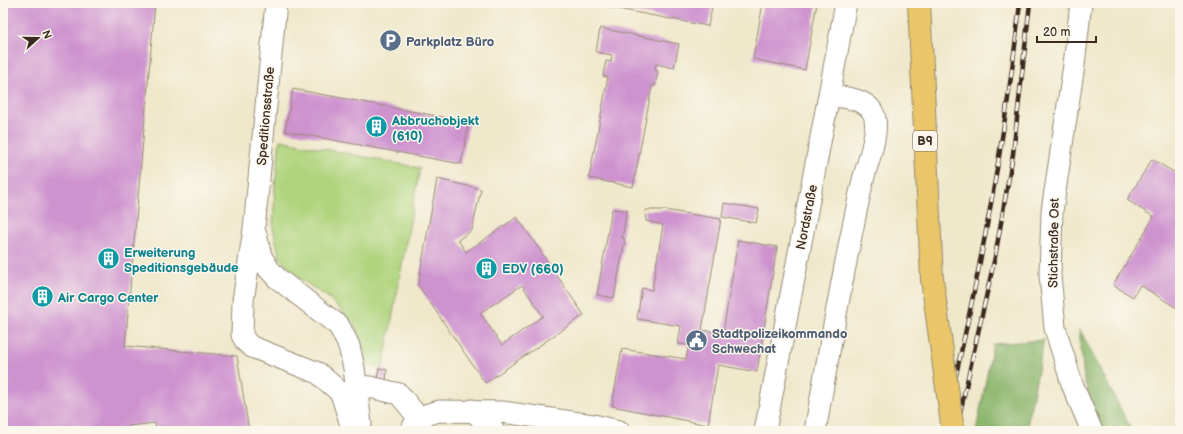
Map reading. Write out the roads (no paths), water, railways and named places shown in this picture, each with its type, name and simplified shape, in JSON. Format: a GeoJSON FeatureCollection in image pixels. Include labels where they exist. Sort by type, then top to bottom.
{"type":"FeatureCollection","features":[{"type":"Feature","properties":{"kind":"main road","name":"B9"},"geometry":{"type":"LineString","coordinates":[[919,3],[932,278],[953,431]]}},
{"type":"Feature","properties":{"kind":"street","name":"Speditionsstraße"},"geometry":{"type":"LineString","coordinates":[[276,3],[254,229],[243,301],[242,335],[246,342],[252,347],[318,373],[341,393],[353,431]]}},
{"type":"Feature","properties":{"kind":"street","name":"Nordstraße"},"geometry":{"type":"LineString","coordinates":[[765,431],[846,3]]}},
{"type":"Feature","properties":{"kind":"street","name":"Stichstraße Ost"},"geometry":{"type":"LineString","coordinates":[[1081,3],[1074,65],[1052,212],[1050,274],[1055,328],[1072,384],[1092,431]]}},
{"type":"Feature","properties":{"kind":"street"},"geometry":{"type":"LineString","coordinates":[[815,431],[838,303],[864,179],[874,140],[875,119],[870,108],[863,103],[829,95]]}},
{"type":"Feature","properties":{"kind":"street","name":"Speditionsstraße"},"geometry":{"type":"LineString","coordinates":[[254,229],[261,256],[268,268],[277,278],[339,326],[349,346],[362,431]]}},
{"type":"Feature","properties":{"kind":"street"},"geometry":{"type":"LineString","coordinates":[[356,386],[370,387],[399,394],[414,424],[440,411],[472,410],[502,412],[593,425],[619,431]]}},
{"type":"Feature","properties":{"kind":"street"},"geometry":{"type":"LineString","coordinates":[[472,410],[494,431]]}},
{"type":"Feature","properties":{"kind":"railway"},"geometry":{"type":"LineString","coordinates":[[943,431],[974,293],[990,210],[1004,128],[1020,3]]}},
{"type":"Feature","properties":{"kind":"railway"},"geometry":{"type":"LineString","coordinates":[[956,431],[995,257],[1013,154],[1030,3]]}},
{"type":"Feature","properties":{"kind":"place","name":"Parkplatz Büro"},"geometry":{"type":"Point","coordinates":[390,41]}},
{"type":"Feature","properties":{"kind":"place","name":"Abbruchobjekt (610)"},"geometry":{"type":"Point","coordinates":[377,127]}},
{"type":"Feature","properties":{"kind":"place","name":"Erweiterung Speditionsgebäude"},"geometry":{"type":"Point","coordinates":[109,259]}},
{"type":"Feature","properties":{"kind":"place","name":"EDV (660)"},"geometry":{"type":"Point","coordinates":[487,268]}},
{"type":"Feature","properties":{"kind":"place","name":"Air Cargo Center"},"geometry":{"type":"Point","coordinates":[42,297]}},
{"type":"Feature","properties":{"kind":"place","name":"Stadtpolizeikommando Schwechat"},"geometry":{"type":"Point","coordinates":[697,340]}}]}
